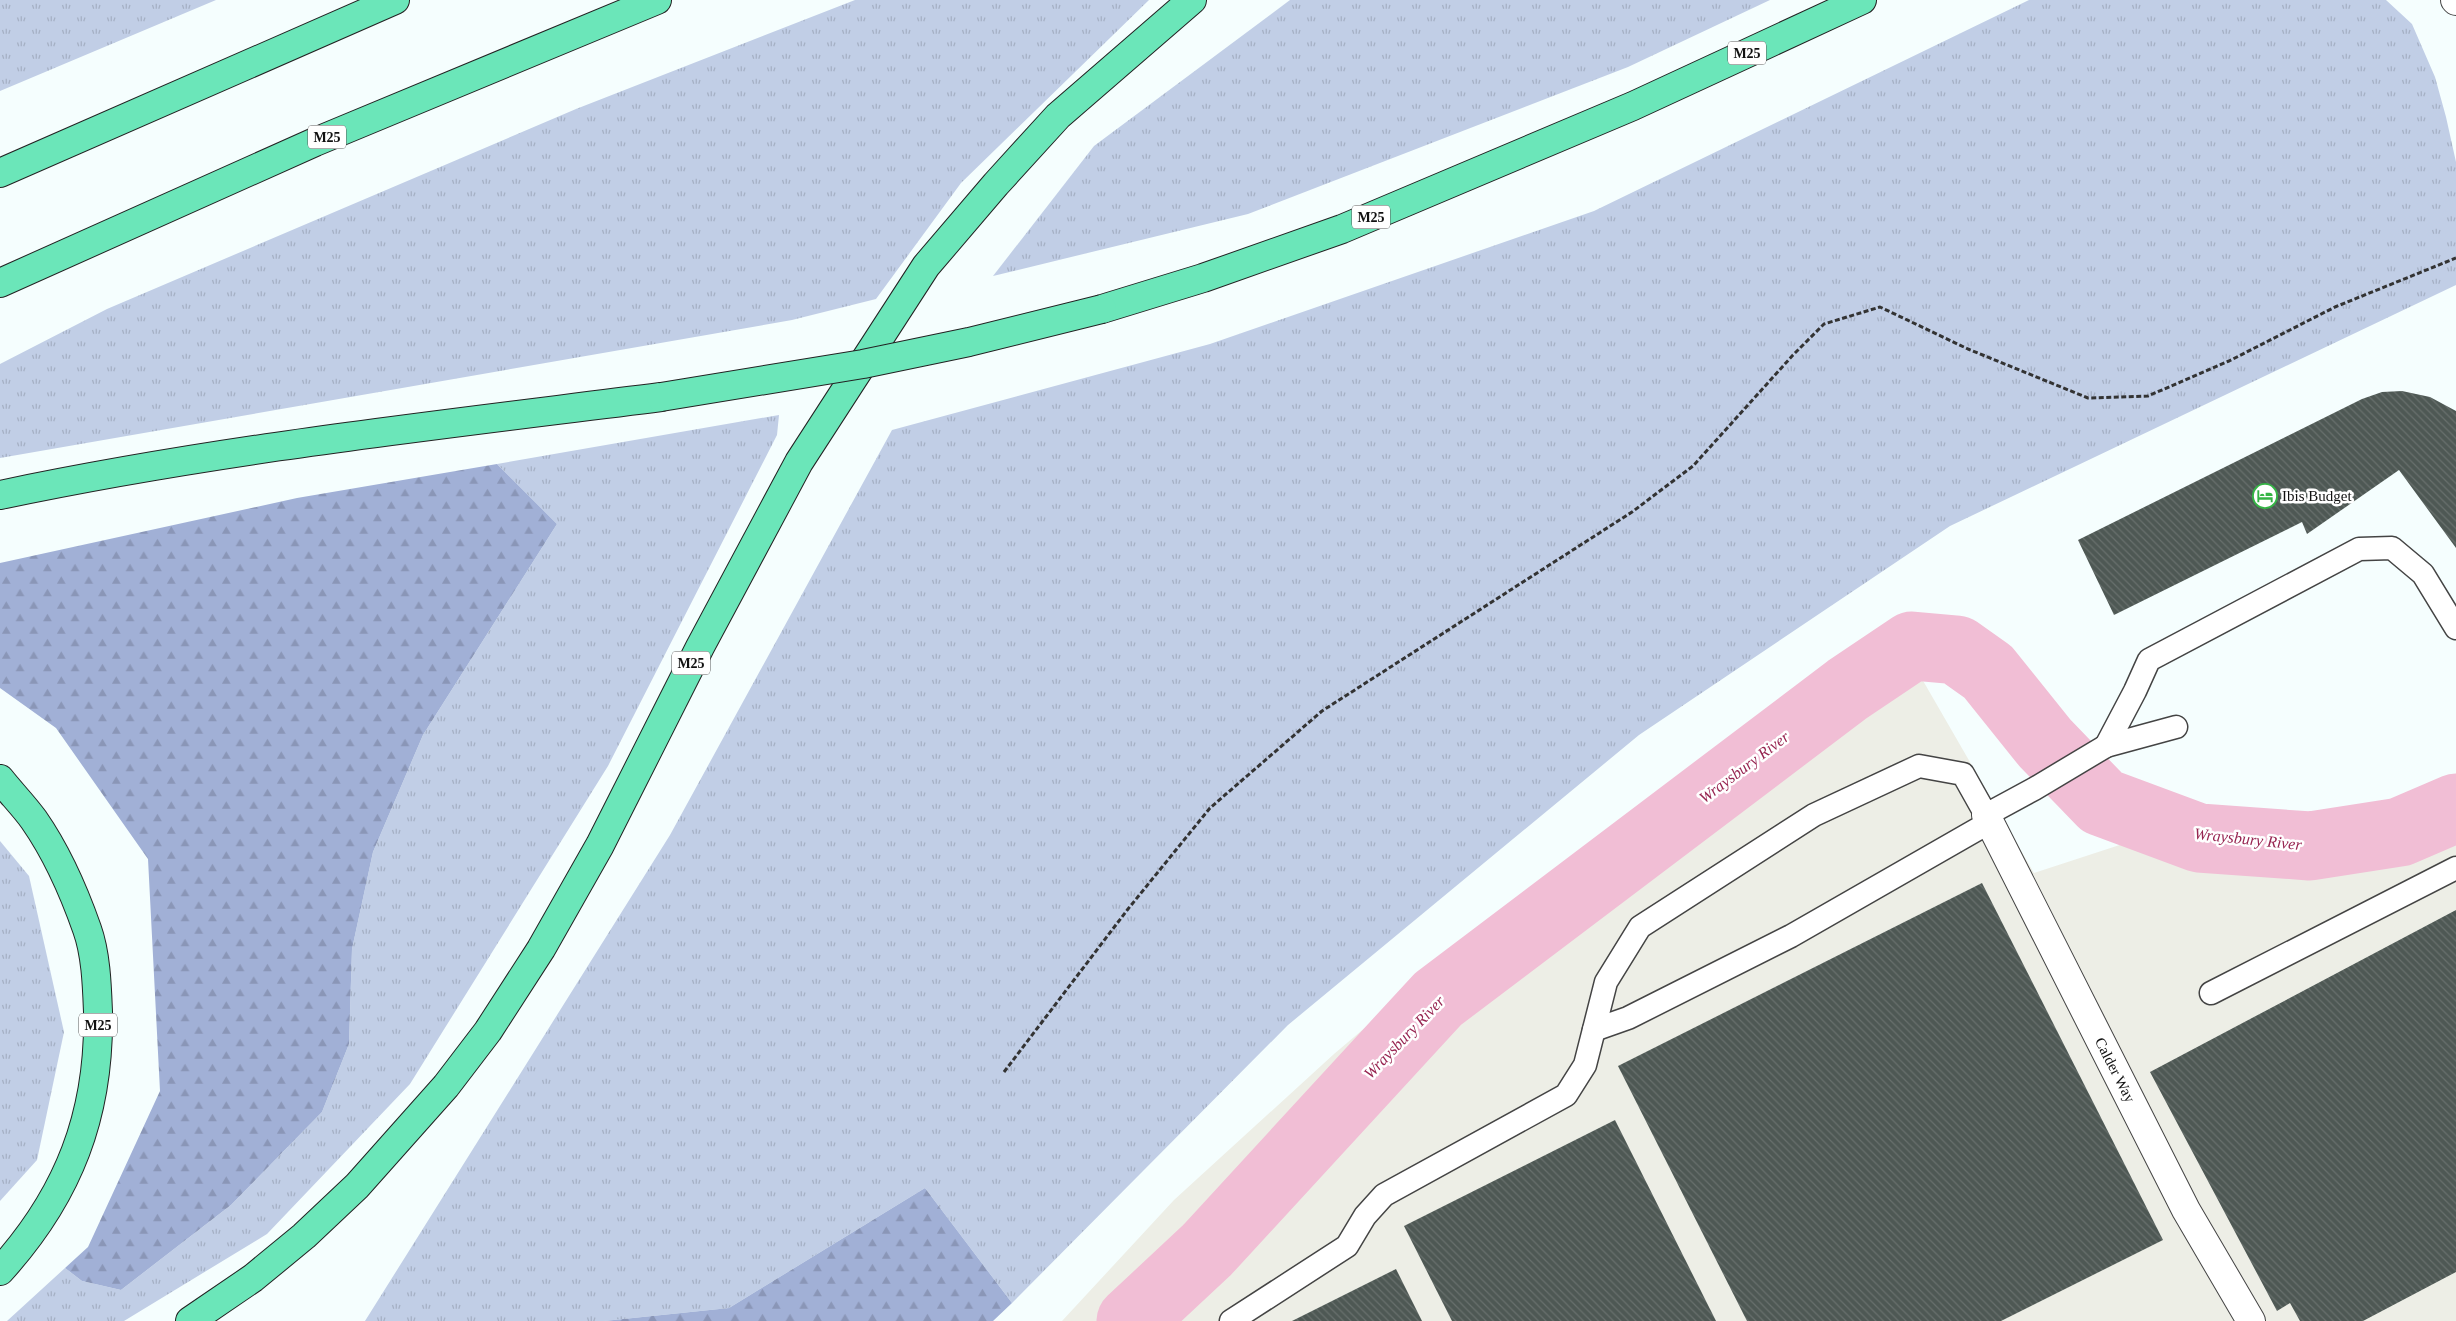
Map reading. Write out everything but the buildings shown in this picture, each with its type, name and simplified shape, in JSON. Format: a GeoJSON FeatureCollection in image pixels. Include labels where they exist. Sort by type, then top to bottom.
{"type":"FeatureCollection","features":[{"type":"Feature","properties":{"kind":"highway"},"geometry":{"type":"LineString","coordinates":[[0,173],[395,0]]}},
{"type":"Feature","properties":{"kind":"highway","name":"M25"},"geometry":{"type":"LineString","coordinates":[[0,283],[315,142],[658,0]]}},
{"type":"Feature","properties":{"kind":"highway","name":"M25"},"geometry":{"type":"LineString","coordinates":[[190,1321],[253,1278],[304,1236],[357,1186],[446,1086],[488,1031],[541,949],[600,845],[700,647],[799,462],[926,266],[996,184],[1058,116],[1192,0]]}},
{"type":"Feature","properties":{"kind":"highway","name":"M25"},"geometry":{"type":"LineString","coordinates":[[0,495],[84,477],[238,453],[661,397],[863,364],[969,342],[1102,309],[1203,278],[1342,229],[1633,106],[1862,0]]}},
{"type":"Feature","properties":{"kind":"highway","name":"M25"},"geometry":{"type":"LineString","coordinates":[[0,779],[34,820],[63,870],[88,931],[97,989],[98,1050],[90,1107],[76,1154],[53,1202],[22,1246],[0,1271]]}},
{"type":"Feature","properties":{"kind":"street","name":"Calder Way"},"geometry":{"type":"LineString","coordinates":[[1988,818],[2186,1210],[2251,1321]]}},
{"type":"Feature","properties":{"kind":"lane"},"geometry":{"type":"LineString","coordinates":[[2106,746],[2149,660],[2359,549],[2392,548],[2423,574],[2456,628]]}},
{"type":"Feature","properties":{"kind":"lane"},"geometry":{"type":"LineString","coordinates":[[1594,1030],[1628,1018],[1791,936],[2106,746],[2176,727]]}},
{"type":"Feature","properties":{"kind":"lane"},"geometry":{"type":"LineString","coordinates":[[1231,1321],[1347,1246],[1365,1216],[1384,1195],[1566,1095],[1585,1065],[1606,982],[1640,927],[1814,815],[1919,766],[1963,774],[1988,818]]}},
{"type":"Feature","properties":{"kind":"lane"},"geometry":{"type":"LineString","coordinates":[[2211,992],[2456,868]]}},
{"type":"Feature","properties":{"kind":"path"},"geometry":{"type":"LineString","coordinates":[[1004,1072],[1128,909],[1210,808],[1322,711],[1632,512],[1693,466],[1793,355],[1824,324],[1880,307],[1968,349],[2088,398],[2148,396],[2229,361],[2335,308],[2456,258]]}},
{"type":"Feature","properties":{"kind":"shaded area"},"geometry":{"type":"Polygon","coordinates":[[[1892,627],[2034,873],[2190,822],[2255,829],[2333,829],[2376,818],[2456,775],[2456,1321],[1062,1321],[1174,1200],[1334,1054],[1518,898],[1715,752],[1892,627]]]}},
{"type":"Feature","properties":{"kind":"green space"},"geometry":{"type":"Polygon","coordinates":[[[0,0],[216,0],[0,91],[0,0]]]}},
{"type":"Feature","properties":{"kind":"green space"},"geometry":{"type":"Polygon","coordinates":[[[855,0],[1149,0],[961,183],[876,299],[792,320],[0,458],[0,364],[107,309],[576,109],[855,0]]]}},
{"type":"Feature","properties":{"kind":"green space"},"geometry":{"type":"Polygon","coordinates":[[[1290,0],[1770,0],[1628,67],[1248,214],[993,276],[1094,146],[1290,0]]]}},
{"type":"Feature","properties":{"kind":"green space"},"geometry":{"type":"Polygon","coordinates":[[[2029,0],[2386,0],[2412,24],[2435,77],[2446,117],[2456,162],[2456,285],[1950,526],[1639,735],[1288,1025],[1012,1303],[925,1188],[729,1308],[604,1321],[365,1321],[670,835],[892,430],[1210,344],[1594,211],[2029,0]]]}},
{"type":"Feature","properties":{"kind":"green space"},"geometry":{"type":"Polygon","coordinates":[[[779,415],[777,435],[608,766],[410,1084],[267,1234],[124,1321],[7,1321],[65,1268],[82,1281],[121,1290],[231,1205],[322,1112],[349,1044],[352,949],[373,852],[423,735],[557,524],[497,464],[779,415]]]}},
{"type":"Feature","properties":{"kind":"green space"},"geometry":{"type":"Polygon","coordinates":[[[497,464],[557,524],[423,735],[373,852],[352,949],[349,1044],[322,1112],[231,1205],[121,1290],[82,1281],[65,1268],[88,1247],[160,1091],[148,859],[56,728],[0,688],[0,563],[297,498],[497,464]]]}},
{"type":"Feature","properties":{"kind":"green space"},"geometry":{"type":"Polygon","coordinates":[[[0,841],[29,876],[64,1032],[37,1160],[0,1201],[0,841]]]}},
{"type":"Feature","properties":{"kind":"green space"},"geometry":{"type":"Polygon","coordinates":[[[925,1188],[1012,1303],[993,1321],[604,1321],[729,1308],[925,1188]]]}},
{"type":"Feature","properties":{"kind":"waterway","name":"Wraysbury River"},"geometry":{"type":"LineString","coordinates":[[1131,1321],[1207,1250],[1438,999],[1848,689],[1912,646],[1957,650],[1988,672],[2045,743],[2102,802],[2199,838],[2310,846],[2400,832],[2456,808]]}},
{"type":"Feature","properties":{"kind":"place","name":"Ibis Budget"},"geometry":{"type":"Point","coordinates":[2265,496]}}]}
